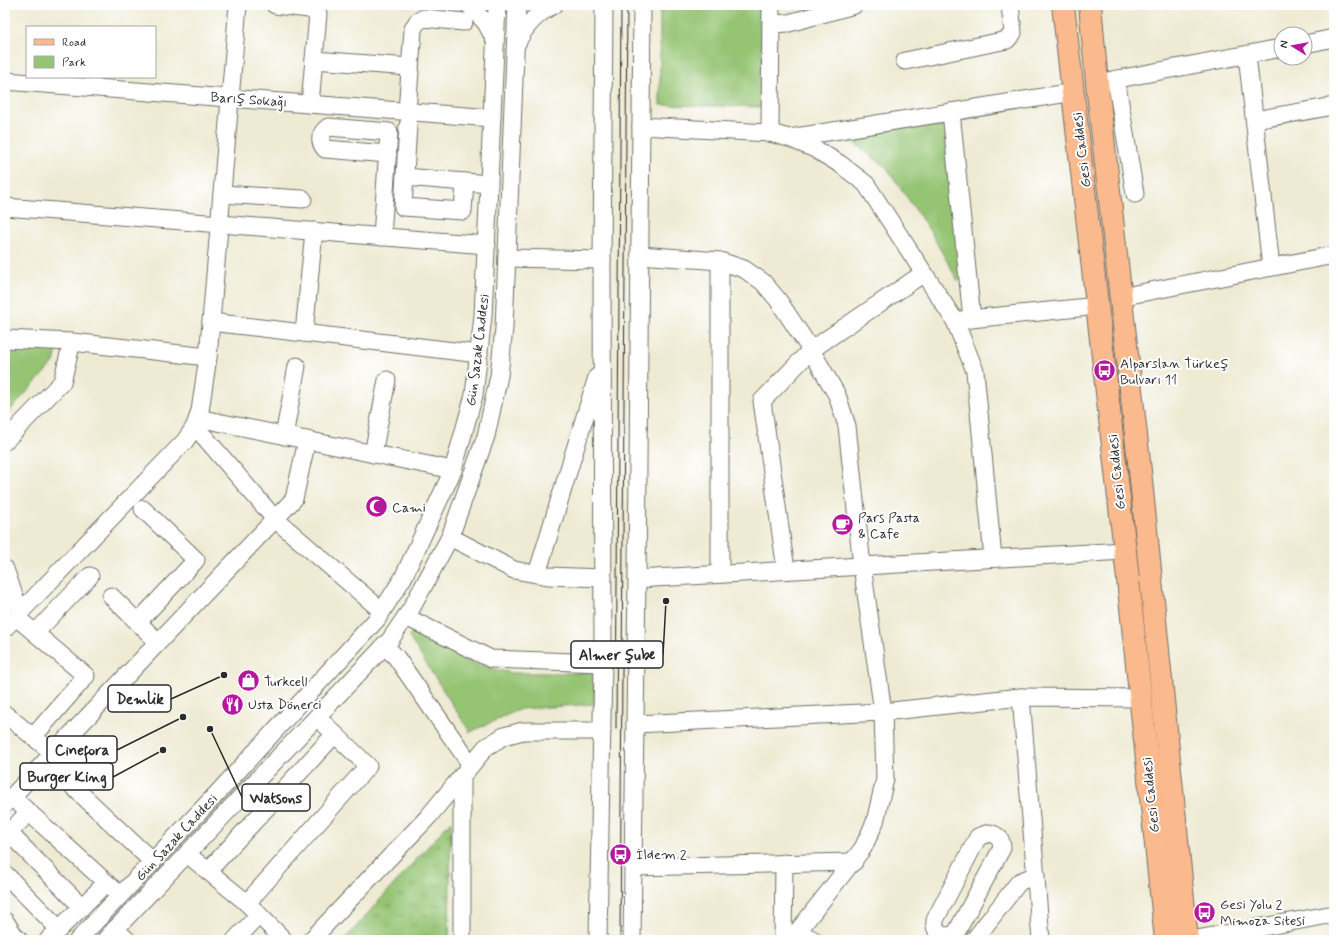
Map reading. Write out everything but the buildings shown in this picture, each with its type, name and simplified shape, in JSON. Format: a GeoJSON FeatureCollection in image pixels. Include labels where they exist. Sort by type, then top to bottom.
{"type":"FeatureCollection","features":[{"type":"Feature","properties":{"kind":"main road","name":"Gesi Caddesi"},"geometry":{"type":"LineString","coordinates":[[1063,5],[1125,551],[1166,940]]}},
{"type":"Feature","properties":{"kind":"main road","name":"Gesi Caddesi"},"geometry":{"type":"LineString","coordinates":[[1090,5],[1107,81],[1120,297],[1141,480],[1187,940]]}},
{"type":"Feature","properties":{"kind":"street"},"geometry":{"type":"LineString","coordinates":[[13,619],[185,441],[196,422],[208,357],[238,5]]}},
{"type":"Feature","properties":{"kind":"street"},"geometry":{"type":"LineString","coordinates":[[275,5],[309,9],[318,14],[310,104]]}},
{"type":"Feature","properties":{"kind":"street"},"geometry":{"type":"LineString","coordinates":[[470,5],[486,23],[496,42]]}},
{"type":"Feature","properties":{"kind":"street","name":"Gün Sazak Caddesi"},"geometry":{"type":"LineString","coordinates":[[78,940],[153,862],[377,619],[404,578],[453,470],[474,395],[483,316],[497,5]]}},
{"type":"Feature","properties":{"kind":"street","name":"Gün Sazak Caddesi"},"geometry":{"type":"LineString","coordinates":[[116,936],[187,854],[384,645],[406,617],[424,587],[450,537],[486,436],[493,406],[502,352],[517,5]]}},
{"type":"Feature","properties":{"kind":"street"},"geometry":{"type":"LineString","coordinates":[[516,45],[530,23],[542,12],[554,5]]}},
{"type":"Feature","properties":{"kind":"street"},"geometry":{"type":"LineString","coordinates":[[598,940],[603,663],[602,260],[604,5]]}},
{"type":"Feature","properties":{"kind":"street"},"geometry":{"type":"LineString","coordinates":[[632,940],[642,5]]}},
{"type":"Feature","properties":{"kind":"street"},"geometry":{"type":"LineString","coordinates":[[770,133],[771,5]]}},
{"type":"Feature","properties":{"kind":"street"},"geometry":{"type":"LineString","coordinates":[[771,24],[789,23],[854,5]]}},
{"type":"Feature","properties":{"kind":"street"},"geometry":{"type":"LineString","coordinates":[[904,61],[1007,40],[1012,36],[1013,30],[1010,5]]}},
{"type":"Feature","properties":{"kind":"street"},"geometry":{"type":"LineString","coordinates":[[464,22],[424,18],[417,22],[413,29],[403,207],[463,211],[465,182]]}},
{"type":"Feature","properties":{"kind":"street"},"geometry":{"type":"LineString","coordinates":[[1313,42],[1334,38]]}},
{"type":"Feature","properties":{"kind":"street"},"geometry":{"type":"LineString","coordinates":[[1136,194],[1107,81],[1273,49]]}},
{"type":"Feature","properties":{"kind":"street"},"geometry":{"type":"LineString","coordinates":[[1247,54],[1271,267]]}},
{"type":"Feature","properties":{"kind":"street"},"geometry":{"type":"LineString","coordinates":[[314,60],[410,68]]}},
{"type":"Feature","properties":{"kind":"street","name":"Barış Sokağı"},"geometry":{"type":"LineString","coordinates":[[5,80],[310,104],[408,118],[492,118]]}},
{"type":"Feature","properties":{"kind":"street"},"geometry":{"type":"LineString","coordinates":[[789,138],[1074,92]]}},
{"type":"Feature","properties":{"kind":"street"},"geometry":{"type":"LineString","coordinates":[[1255,120],[1334,106]]}},
{"type":"Feature","properties":{"kind":"street"},"geometry":{"type":"LineString","coordinates":[[951,112],[963,320],[976,371],[993,558]]}},
{"type":"Feature","properties":{"kind":"street"},"geometry":{"type":"LineString","coordinates":[[641,126],[770,133],[789,138],[823,154],[866,184],[924,273],[963,320]]}},
{"type":"Feature","properties":{"kind":"street"},"geometry":{"type":"LineString","coordinates":[[382,237],[388,154]]}},
{"type":"Feature","properties":{"kind":"street"},"geometry":{"type":"LineString","coordinates":[[405,177],[489,184]]}},
{"type":"Feature","properties":{"kind":"street"},"geometry":{"type":"LineString","coordinates":[[222,194],[303,199]]}},
{"type":"Feature","properties":{"kind":"street"},"geometry":{"type":"LineString","coordinates":[[5,208],[487,245]]}},
{"type":"Feature","properties":{"kind":"street"},"geometry":{"type":"LineString","coordinates":[[304,333],[314,231]]}},
{"type":"Feature","properties":{"kind":"street"},"geometry":{"type":"LineString","coordinates":[[640,255],[720,262],[744,269],[763,282],[778,300],[811,350],[837,395],[847,426],[862,566],[883,712],[885,779],[883,794],[870,836],[854,862],[791,937]]}},
{"type":"Feature","properties":{"kind":"street"},"geometry":{"type":"LineString","coordinates":[[1120,297],[1334,255]]}},
{"type":"Feature","properties":{"kind":"street"},"geometry":{"type":"LineString","coordinates":[[507,258],[602,260]]}},
{"type":"Feature","properties":{"kind":"street"},"geometry":{"type":"LineString","coordinates":[[720,262],[720,574]]}},
{"type":"Feature","properties":{"kind":"street"},"geometry":{"type":"LineString","coordinates":[[786,570],[762,401],[811,350],[924,273]]}},
{"type":"Feature","properties":{"kind":"street"},"geometry":{"type":"LineString","coordinates":[[963,320],[1098,306]]}},
{"type":"Feature","properties":{"kind":"street"},"geometry":{"type":"LineString","coordinates":[[211,322],[479,354]]}},
{"type":"Feature","properties":{"kind":"street"},"geometry":{"type":"LineString","coordinates":[[5,339],[72,342],[208,357]]}},
{"type":"Feature","properties":{"kind":"street"},"geometry":{"type":"LineString","coordinates":[[5,441],[62,382],[72,342]]}},
{"type":"Feature","properties":{"kind":"street"},"geometry":{"type":"LineString","coordinates":[[537,574],[602,360]]}},
{"type":"Feature","properties":{"kind":"street"},"geometry":{"type":"LineString","coordinates":[[284,436],[297,366]]}},
{"type":"Feature","properties":{"kind":"street"},"geometry":{"type":"LineString","coordinates":[[373,454],[387,380]]}},
{"type":"Feature","properties":{"kind":"street"},"geometry":{"type":"LineString","coordinates":[[196,422],[307,440],[453,470]]}},
{"type":"Feature","properties":{"kind":"street"},"geometry":{"type":"LineString","coordinates":[[196,422],[275,519],[382,611]]}},
{"type":"Feature","properties":{"kind":"street"},"geometry":{"type":"LineString","coordinates":[[120,895],[29,812],[8,800],[294,499],[307,440]]}},
{"type":"Feature","properties":{"kind":"street"},"geometry":{"type":"LineString","coordinates":[[138,622],[196,560],[144,509]]}},
{"type":"Feature","properties":{"kind":"street"},"geometry":{"type":"LineString","coordinates":[[450,537],[514,570],[537,574],[603,578]]}},
{"type":"Feature","properties":{"kind":"street"},"geometry":{"type":"LineString","coordinates":[[637,579],[1125,551]]}},
{"type":"Feature","properties":{"kind":"street"},"geometry":{"type":"LineString","coordinates":[[5,570],[13,619],[35,633],[86,676],[33,737]]}},
{"type":"Feature","properties":{"kind":"street"},"geometry":{"type":"LineString","coordinates":[[35,633],[90,576]]}},
{"type":"Feature","properties":{"kind":"street"},"geometry":{"type":"LineString","coordinates":[[111,596],[158,642]]}},
{"type":"Feature","properties":{"kind":"street"},"geometry":{"type":"LineString","coordinates":[[406,617],[491,659],[603,663]]}},
{"type":"Feature","properties":{"kind":"street"},"geometry":{"type":"LineString","coordinates":[[384,645],[396,657],[467,770],[462,940]]}},
{"type":"Feature","properties":{"kind":"street"},"geometry":{"type":"LineString","coordinates":[[635,724],[883,712],[1022,698],[1140,698]]}},
{"type":"Feature","properties":{"kind":"street"},"geometry":{"type":"LineString","coordinates":[[1022,698],[1041,940]]}},
{"type":"Feature","properties":{"kind":"street"},"geometry":{"type":"LineString","coordinates":[[5,714],[33,737],[49,757],[153,862]]}},
{"type":"Feature","properties":{"kind":"street"},"geometry":{"type":"LineString","coordinates":[[236,940],[253,909],[368,766],[317,717]]}},
{"type":"Feature","properties":{"kind":"street"},"geometry":{"type":"LineString","coordinates":[[311,940],[428,817],[486,747],[513,733],[532,730],[602,731]]}},
{"type":"Feature","properties":{"kind":"street"},"geometry":{"type":"LineString","coordinates":[[208,871],[335,734]]}},
{"type":"Feature","properties":{"kind":"street"},"geometry":{"type":"LineString","coordinates":[[29,812],[7,835],[82,907]]}},
{"type":"Feature","properties":{"kind":"street"},"geometry":{"type":"LineString","coordinates":[[985,833],[993,834],[1000,839],[1002,848],[958,930],[952,935],[940,935],[935,928],[935,920],[978,837],[985,833]]}},
{"type":"Feature","properties":{"kind":"street"},"geometry":{"type":"LineString","coordinates":[[187,854],[253,909],[284,940]]}},
{"type":"Feature","properties":{"kind":"street"},"geometry":{"type":"LineString","coordinates":[[633,867],[854,862]]}},
{"type":"Feature","properties":{"kind":"street"},"geometry":{"type":"LineString","coordinates":[[784,863],[791,937]]}},
{"type":"Feature","properties":{"kind":"street"},"geometry":{"type":"LineString","coordinates":[[5,874],[54,935],[106,882]]}},
{"type":"Feature","properties":{"kind":"street"},"geometry":{"type":"LineString","coordinates":[[958,930],[973,940],[1019,882],[1036,875]]}},
{"type":"Feature","properties":{"kind":"street"},"geometry":{"type":"LineString","coordinates":[[1191,940],[1334,914]]}},
{"type":"Feature","properties":{"kind":"street"},"geometry":{"type":"LineString","coordinates":[[5,921],[14,936],[19,940]]}},
{"type":"Feature","properties":{"kind":"street"},"geometry":{"type":"LineString","coordinates":[[791,937],[814,940]]}},
{"type":"Feature","properties":{"kind":"green space"},"geometry":{"type":"Polygon","coordinates":[[[660,5],[762,5],[763,107],[660,105],[660,5]]]}},
{"type":"Feature","properties":{"kind":"green space"},"geometry":{"type":"Polygon","coordinates":[[[951,116],[964,278],[958,281],[930,231],[887,168],[848,138],[951,116]]]}},
{"type":"Feature","properties":{"kind":"green space"},"geometry":{"type":"Polygon","coordinates":[[[5,342],[59,343],[54,362],[5,416],[5,342]]]}},
{"type":"Feature","properties":{"kind":"green space"},"geometry":{"type":"Polygon","coordinates":[[[413,629],[475,664],[511,673],[595,673],[594,704],[520,709],[470,732],[409,637],[413,629]]]}},
{"type":"Feature","properties":{"kind":"green space"},"geometry":{"type":"Polygon","coordinates":[[[451,821],[449,940],[344,940],[451,821]]]}},
{"type":"Feature","properties":{"kind":"tram line"},"geometry":{"type":"LineString","coordinates":[[616,729],[621,5]]}},
{"type":"Feature","properties":{"kind":"tram line"},"geometry":{"type":"LineString","coordinates":[[620,940],[627,5]]}},
{"type":"Feature","properties":{"kind":"place","name":"Alparslan Türkeş Bulvarı 11"},"geometry":{"type":"Point","coordinates":[1105,371]}},
{"type":"Feature","properties":{"kind":"place","name":"Cami"},"geometry":{"type":"Point","coordinates":[377,507]}},
{"type":"Feature","properties":{"kind":"place","name":"Pars Pasta & Cafe"},"geometry":{"type":"Point","coordinates":[843,525]}},
{"type":"Feature","properties":{"kind":"place","name":"Almer şube"},"geometry":{"type":"Point","coordinates":[666,601]}},
{"type":"Feature","properties":{"kind":"place","name":"Demlik"},"geometry":{"type":"Point","coordinates":[224,675]}},
{"type":"Feature","properties":{"kind":"place","name":"Turkcell"},"geometry":{"type":"Point","coordinates":[249,681]}},
{"type":"Feature","properties":{"kind":"place","name":"Usta Dönerci"},"geometry":{"type":"Point","coordinates":[232,704]}},
{"type":"Feature","properties":{"kind":"place","name":"Cinefora"},"geometry":{"type":"Point","coordinates":[183,717]}},
{"type":"Feature","properties":{"kind":"place","name":"Watsons"},"geometry":{"type":"Point","coordinates":[210,729]}},
{"type":"Feature","properties":{"kind":"place","name":"Burger King"},"geometry":{"type":"Point","coordinates":[163,750]}},
{"type":"Feature","properties":{"kind":"place","name":"İldem 2"},"geometry":{"type":"Point","coordinates":[621,854]}},
{"type":"Feature","properties":{"kind":"place","name":"Gesi Yolu 2 Mimoza Sitesi"},"geometry":{"type":"Point","coordinates":[1204,912]}}]}
